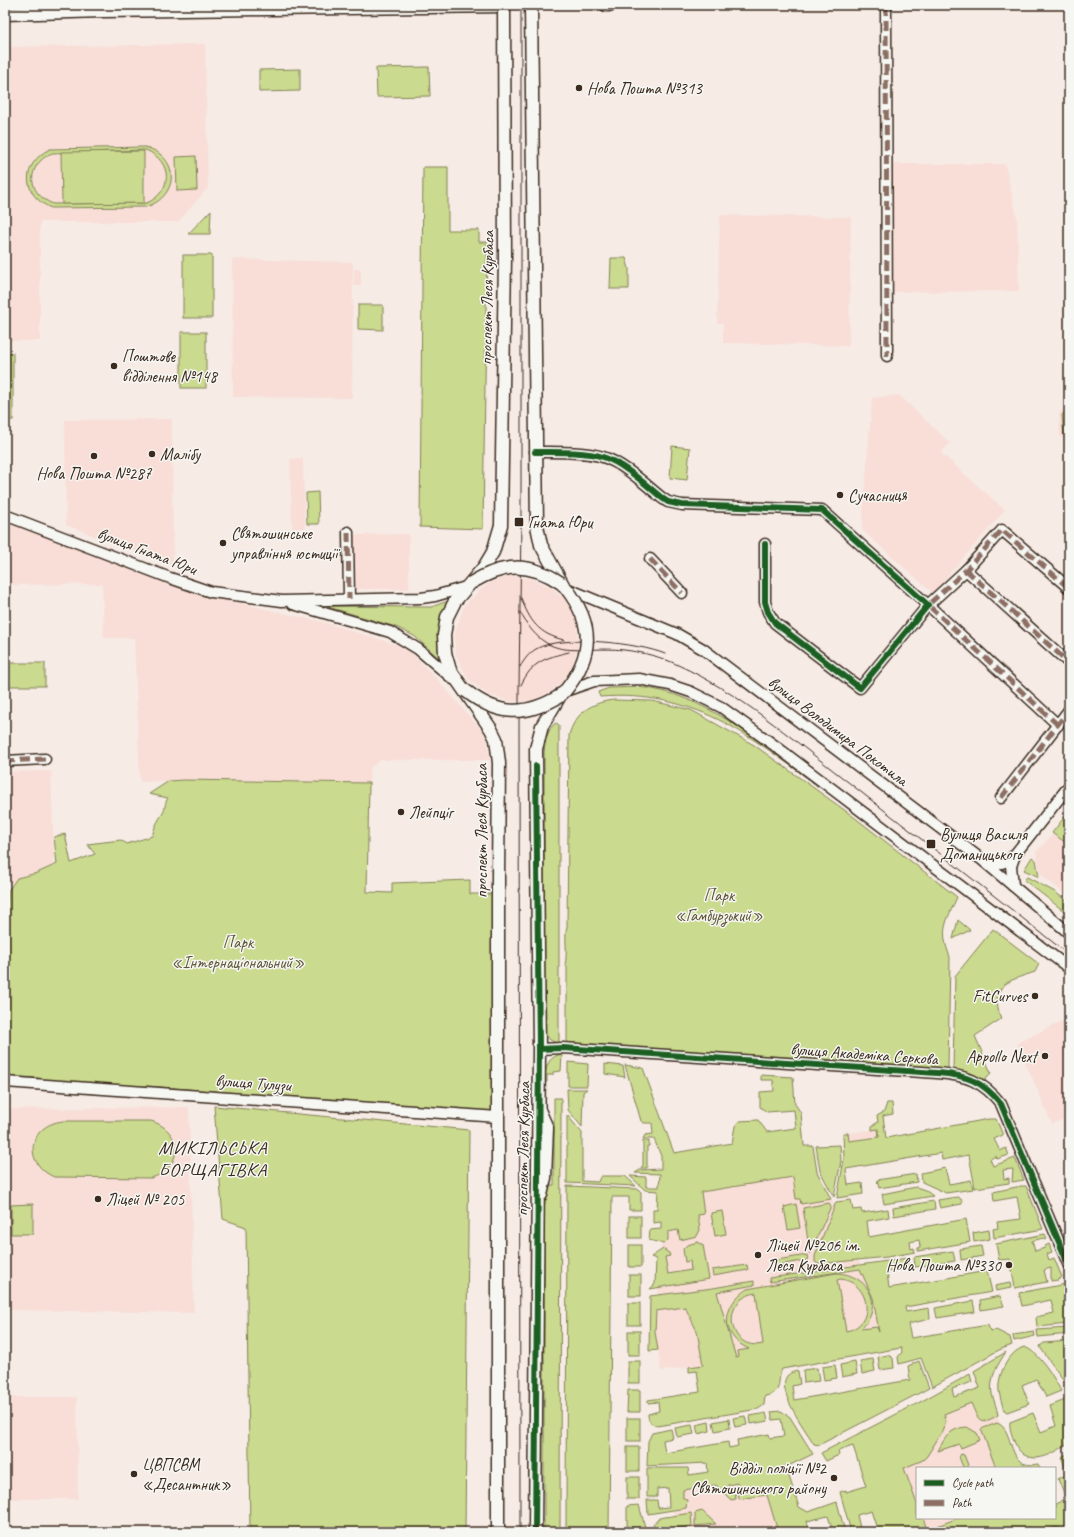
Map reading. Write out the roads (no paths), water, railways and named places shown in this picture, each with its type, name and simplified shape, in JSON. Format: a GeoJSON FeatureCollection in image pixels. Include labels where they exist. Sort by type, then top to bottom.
{"type":"FeatureCollection","features":[{"type":"Feature","properties":{"kind":"main road"},"geometry":{"type":"LineString","coordinates":[[531,5],[537,526],[541,545],[564,586]]}},
{"type":"Feature","properties":{"kind":"main road"},"geometry":{"type":"LineString","coordinates":[[5,14],[103,11],[504,6]]}},
{"type":"Feature","properties":{"kind":"main road","name":"проспект Леся Курбаса"},"geometry":{"type":"LineString","coordinates":[[498,1532],[499,763],[496,739],[491,729],[450,670],[446,658],[444,635],[447,617],[455,601],[484,567],[494,552],[501,525],[505,257],[504,6]]}},
{"type":"Feature","properties":{"kind":"main road"},"geometry":{"type":"LineString","coordinates":[[468,585],[484,574],[516,567],[532,569],[547,574],[564,586]]}},
{"type":"Feature","properties":{"kind":"main road","name":"проспект Леся Курбаса"},"geometry":{"type":"LineString","coordinates":[[535,1531],[536,1213],[545,1178],[547,1128],[539,1110],[538,1100],[539,1050],[536,749],[542,726],[562,694],[577,676],[585,658],[587,640],[585,621],[580,609],[564,586]]}},
{"type":"Feature","properties":{"kind":"main road"},"geometry":{"type":"LineString","coordinates":[[463,688],[480,702],[495,708],[512,711],[529,710],[545,705],[562,694]]}},
{"type":"Feature","properties":{"kind":"street"},"geometry":{"type":"LineString","coordinates":[[886,5],[887,356]]}},
{"type":"Feature","properties":{"kind":"street"},"geometry":{"type":"LineString","coordinates":[[535,452],[554,452],[604,457],[614,462],[668,502],[682,505],[822,510],[1058,725]]}},
{"type":"Feature","properties":{"kind":"street","name":"вулиця Гната Юри"},"geometry":{"type":"LineString","coordinates":[[5,515],[194,587],[247,598],[282,601],[421,598],[435,596],[468,585]]}},
{"type":"Feature","properties":{"kind":"street"},"geometry":{"type":"LineString","coordinates":[[765,544],[765,602],[768,612],[775,623],[860,688],[928,605],[966,570],[1002,530],[1069,588]]}},
{"type":"Feature","properties":{"kind":"street"},"geometry":{"type":"LineString","coordinates":[[348,532],[349,599]]}},
{"type":"Feature","properties":{"kind":"street"},"geometry":{"type":"LineString","coordinates":[[650,559],[682,593]]}},
{"type":"Feature","properties":{"kind":"street"},"geometry":{"type":"LineString","coordinates":[[966,570],[1069,663]]}},
{"type":"Feature","properties":{"kind":"street","name":"вулиця Володимира Покотила"},"geometry":{"type":"LineString","coordinates":[[564,586],[677,634],[703,649],[989,864],[1069,933]]}},
{"type":"Feature","properties":{"kind":"street","name":"вулиця Гната Юри"},"geometry":{"type":"LineString","coordinates":[[282,601],[377,628],[403,639],[433,660],[463,688]]}},
{"type":"Feature","properties":{"kind":"street"},"geometry":{"type":"LineString","coordinates":[[562,694],[594,682],[639,679],[684,690],[721,707],[774,745],[1069,968]]}},
{"type":"Feature","properties":{"kind":"street"},"geometry":{"type":"LineString","coordinates":[[1002,798],[1069,710]]}},
{"type":"Feature","properties":{"kind":"street"},"geometry":{"type":"LineString","coordinates":[[5,761],[45,759]]}},
{"type":"Feature","properties":{"kind":"street"},"geometry":{"type":"LineString","coordinates":[[989,864],[1002,863],[1012,858],[1069,786]]}},
{"type":"Feature","properties":{"kind":"street"},"geometry":{"type":"LineString","coordinates":[[1013,886],[1011,866],[1016,854]]}},
{"type":"Feature","properties":{"kind":"street","name":"вулиця Академіка Сєркова"},"geometry":{"type":"LineString","coordinates":[[539,1050],[577,1049],[950,1074],[976,1081],[992,1093],[1001,1104],[1069,1266]]}},
{"type":"Feature","properties":{"kind":"street","name":"вулиця Тулузи"},"geometry":{"type":"LineString","coordinates":[[5,1082],[498,1117]]}},
{"type":"Feature","properties":{"kind":"tram line"},"geometry":{"type":"LineString","coordinates":[[520,1532],[519,689],[521,521],[521,5]]}},
{"type":"Feature","properties":{"kind":"tram line"},"geometry":{"type":"LineString","coordinates":[[521,598],[532,620],[541,630],[564,640]]}},
{"type":"Feature","properties":{"kind":"tram line"},"geometry":{"type":"LineString","coordinates":[[520,612],[531,629],[541,640],[553,646],[577,650],[624,650],[652,655],[678,665],[722,688],[784,732],[1069,955]]}},
{"type":"Feature","properties":{"kind":"tram line"},"geometry":{"type":"LineString","coordinates":[[520,667],[527,657],[536,649],[548,644],[563,642],[600,642],[637,646],[665,654]]}},
{"type":"Feature","properties":{"kind":"tram line"},"geometry":{"type":"LineString","coordinates":[[521,685],[525,677],[534,666],[552,656],[569,652]]}},
{"type":"Feature","properties":{"kind":"place","name":"Нова Пошта №313"},"geometry":{"type":"Point","coordinates":[579,88]}},
{"type":"Feature","properties":{"kind":"place","name":"Поштове відділення №148"},"geometry":{"type":"Point","coordinates":[114,366]}},
{"type":"Feature","properties":{"kind":"place","name":"Малібу"},"geometry":{"type":"Point","coordinates":[152,454]}},
{"type":"Feature","properties":{"kind":"place","name":"Нова Пошта №287"},"geometry":{"type":"Point","coordinates":[94,456]}},
{"type":"Feature","properties":{"kind":"place","name":"Сучасниця"},"geometry":{"type":"Point","coordinates":[840,495]}},
{"type":"Feature","properties":{"kind":"place","name":"Гната Юри"},"geometry":{"type":"Point","coordinates":[519,522]}},
{"type":"Feature","properties":{"kind":"place","name":"Святошинське управління юстиції"},"geometry":{"type":"Point","coordinates":[223,543]}},
{"type":"Feature","properties":{"kind":"place","name":"Лейпціг"},"geometry":{"type":"Point","coordinates":[401,812]}},
{"type":"Feature","properties":{"kind":"place","name":"Вулиця Василя Доманицького"},"geometry":{"type":"Point","coordinates":[931,844]}},
{"type":"Feature","properties":{"kind":"place","name":"FitCurves"},"geometry":{"type":"Point","coordinates":[1035,996]}},
{"type":"Feature","properties":{"kind":"place","name":"Appollo Next"},"geometry":{"type":"Point","coordinates":[1045,1056]}},
{"type":"Feature","properties":{"kind":"place","name":"Ліцей № 205"},"geometry":{"type":"Point","coordinates":[98,1199]}},
{"type":"Feature","properties":{"kind":"place","name":"Ліцей №206 ім. Леся Курбаса"},"geometry":{"type":"Point","coordinates":[758,1255]}},
{"type":"Feature","properties":{"kind":"place","name":"Нова Пошта №330"},"geometry":{"type":"Point","coordinates":[1009,1265]}},
{"type":"Feature","properties":{"kind":"place","name":"ЦВПСВМ «Десантник»"},"geometry":{"type":"Point","coordinates":[134,1474]}},
{"type":"Feature","properties":{"kind":"place","name":"Відділ поліції №2 Святошинського району"},"geometry":{"type":"Point","coordinates":[834,1478]}},
{"type":"Feature","properties":{"kind":"district","name":"МИКІЛЬСЬКА БОРЩАГІВКА"},"geometry":{"type":"Point","coordinates":[213,1159]}},
{"type":"Feature","properties":{"kind":"park label","name":"Парк «Гамбурзький»"},"geometry":{"type":"Point","coordinates":[719,905]}},
{"type":"Feature","properties":{"kind":"park label","name":"Парк «Інтернаціональний»"},"geometry":{"type":"Point","coordinates":[238,952]}}]}
